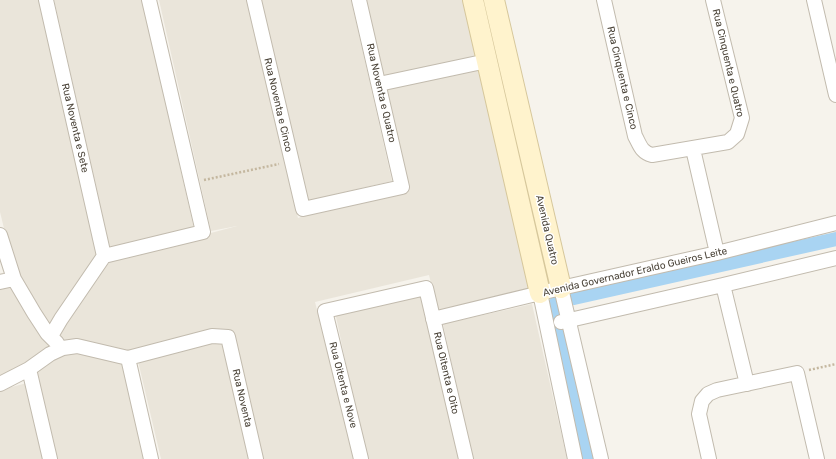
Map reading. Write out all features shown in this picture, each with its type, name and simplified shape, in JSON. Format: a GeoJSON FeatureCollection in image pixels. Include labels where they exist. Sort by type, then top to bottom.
{"type":"FeatureCollection","features":[{"type":"Feature","properties":{"kind":"street","name":"Rua Noventa e Sete"},"geometry":{"type":"LineString","coordinates":[[46,0],[104,256]]}},
{"type":"Feature","properties":{"kind":"street"},"geometry":{"type":"LineString","coordinates":[[51,336],[104,256],[203,232],[149,0]]}},
{"type":"Feature","properties":{"kind":"street","name":"Rua Noventa e Cinco"},"geometry":{"type":"LineString","coordinates":[[254,0],[302,209]]}},
{"type":"Feature","properties":{"kind":"street","name":"Rua Noventa e Quatro"},"geometry":{"type":"LineString","coordinates":[[302,209],[402,187],[359,0]]}},
{"type":"Feature","properties":{"kind":"street","name":"Avenida Quatro"},"geometry":{"type":"LineString","coordinates":[[473,0],[540,294],[558,323],[601,459]]}},
{"type":"Feature","properties":{"kind":"street","name":"Avenida Quatro"},"geometry":{"type":"LineString","coordinates":[[494,0],[561,288],[558,323],[575,459]]}},
{"type":"Feature","properties":{"kind":"street","name":"Rua Cinquenta e Cinco"},"geometry":{"type":"LineString","coordinates":[[604,0],[635,136],[640,146],[645,153],[652,155],[692,149]]}},
{"type":"Feature","properties":{"kind":"street","name":"Rua Cinquenta e Quatro"},"geometry":{"type":"LineString","coordinates":[[692,149],[728,142],[737,134],[742,118],[713,0]]}},
{"type":"Feature","properties":{"kind":"street"},"geometry":{"type":"LineString","coordinates":[[814,0],[836,95]]}},
{"type":"Feature","properties":{"kind":"street"},"geometry":{"type":"LineString","coordinates":[[379,84],[487,61]]}},
{"type":"Feature","properties":{"kind":"street"},"geometry":{"type":"LineString","coordinates":[[692,149],[717,253]]}},
{"type":"Feature","properties":{"kind":"street","name":"Avenida Governador Eraldo Gueiros Leite"},"geometry":{"type":"LineString","coordinates":[[433,319],[561,288],[717,253],[836,223]]}},
{"type":"Feature","properties":{"kind":"street"},"geometry":{"type":"LineString","coordinates":[[0,234],[7,280],[34,313],[47,333],[62,348]]}},
{"type":"Feature","properties":{"kind":"street"},"geometry":{"type":"LineString","coordinates":[[558,323],[836,258]]}},
{"type":"Feature","properties":{"kind":"street"},"geometry":{"type":"LineString","coordinates":[[722,285],[747,384]]}},
{"type":"Feature","properties":{"kind":"street","name":"Rua Oitenta e Oito"},"geometry":{"type":"LineString","coordinates":[[325,311],[426,288],[466,459]]}},
{"type":"Feature","properties":{"kind":"street","name":"Rua Oitenta e Nove"},"geometry":{"type":"LineString","coordinates":[[325,311],[361,459]]}},
{"type":"Feature","properties":{"kind":"street","name":"Rua Noventa"},"geometry":{"type":"LineString","coordinates":[[128,358],[212,336],[228,337],[256,459]]}},
{"type":"Feature","properties":{"kind":"street"},"geometry":{"type":"LineString","coordinates":[[0,384],[29,369],[50,354],[62,348],[77,346],[128,358],[151,459]]}},
{"type":"Feature","properties":{"kind":"street"},"geometry":{"type":"LineString","coordinates":[[29,369],[50,459]]}},
{"type":"Feature","properties":{"kind":"street"},"geometry":{"type":"LineString","coordinates":[[709,459],[698,414],[702,402],[708,394],[717,390],[797,373],[817,459]]}},
{"type":"Feature","properties":{"kind":"path"},"geometry":{"type":"LineString","coordinates":[[192,183],[291,161]]}},
{"type":"Feature","properties":{"kind":"path"},"geometry":{"type":"LineString","coordinates":[[797,373],[836,364]]}},
{"type":"Feature","properties":{"kind":"shaded area"},"geometry":{"type":"Polygon","coordinates":[[[0,0],[40,0],[103,262],[237,226],[211,231],[159,0],[249,0],[298,218],[312,213],[408,191],[365,0],[463,0],[530,291],[438,313],[429,275],[315,302],[355,459],[260,459],[230,331],[123,354],[147,459],[55,459],[35,369],[0,379],[0,287],[15,273],[0,212],[0,0]]]}},
{"type":"Feature","properties":{"kind":"shaded area"},"geometry":{"type":"Polygon","coordinates":[[[54,0],[142,0],[194,229],[110,249],[54,0]]]}},
{"type":"Feature","properties":{"kind":"shaded area"},"geometry":{"type":"Polygon","coordinates":[[[261,0],[351,0],[392,181],[307,201],[261,0]]]}},
{"type":"Feature","properties":{"kind":"shaded area"},"geometry":{"type":"Polygon","coordinates":[[[421,296],[459,459],[366,459],[335,312],[421,296]]]}},
{"type":"Feature","properties":{"kind":"shaded area"},"geometry":{"type":"Polygon","coordinates":[[[532,304],[567,459],[473,459],[443,324],[532,304]]]}},
{"type":"Feature","properties":{"kind":"shaded area"},"geometry":{"type":"Polygon","coordinates":[[[226,339],[252,459],[161,459],[138,361],[226,339]]]}},
{"type":"Feature","properties":{"kind":"shaded area"},"geometry":{"type":"Polygon","coordinates":[[[27,383],[46,459],[0,459],[0,390],[27,383]]]}},
{"type":"Feature","properties":{"kind":"waterway"},"geometry":{"type":"LineString","coordinates":[[574,298],[836,239]]}},
{"type":"Feature","properties":{"kind":"waterway"},"geometry":{"type":"LineString","coordinates":[[557,302],[555,304],[589,459]]}}]}
